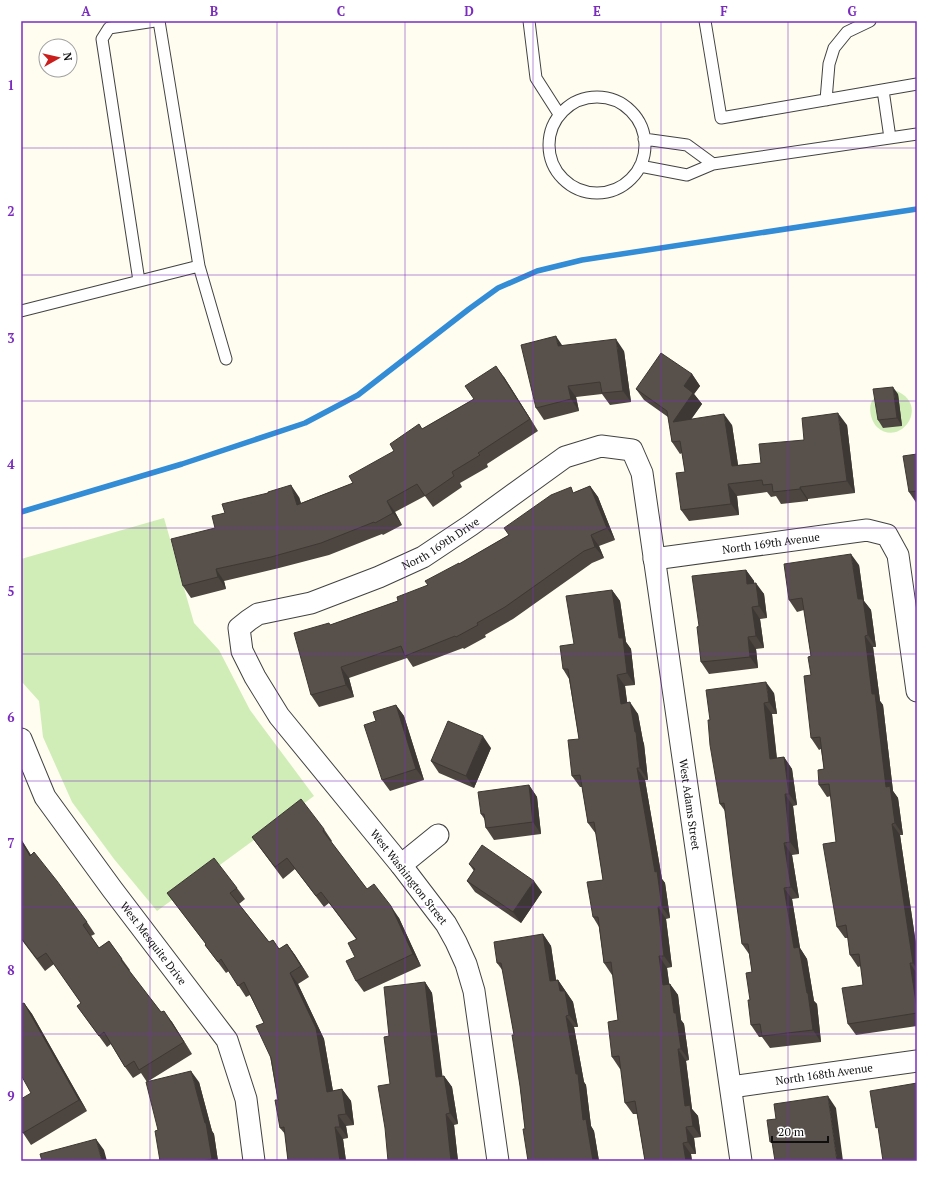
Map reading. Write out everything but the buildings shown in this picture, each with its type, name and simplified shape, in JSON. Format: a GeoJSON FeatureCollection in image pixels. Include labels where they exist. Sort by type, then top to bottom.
{"type":"FeatureCollection","features":[{"type":"Feature","properties":{"kind":"street","name":"North 169th Drive"},"geometry":{"type":"LineString","coordinates":[[239,628],[258,614],[312,603],[379,577],[423,557],[471,525],[565,457],[601,446],[632,450]]}},
{"type":"Feature","properties":{"kind":"street","name":"West Adams Street"},"geometry":{"type":"LineString","coordinates":[[632,450],[642,473],[741,1161]]}},
{"type":"Feature","properties":{"kind":"street","name":"North 169th Avenue"},"geometry":{"type":"LineString","coordinates":[[654,559],[867,530],[887,535],[898,555],[917,691]]}},
{"type":"Feature","properties":{"kind":"street","name":"West Washington Street"},"geometry":{"type":"LineString","coordinates":[[239,628],[242,651],[255,677],[279,716],[401,865],[446,924],[456,942],[466,964],[474,991],[498,1161]]}},
{"type":"Feature","properties":{"kind":"street","name":"West Mesquite Drive"},"geometry":{"type":"LineString","coordinates":[[21,739],[44,797],[227,1040],[246,1099],[254,1161]]}},
{"type":"Feature","properties":{"kind":"street"},"geometry":{"type":"LineString","coordinates":[[401,865],[438,834]]}},
{"type":"Feature","properties":{"kind":"street","name":"North 168th Avenue"},"geometry":{"type":"LineString","coordinates":[[731,1087],[917,1061]]}},
{"type":"Feature","properties":{"kind":"lane"},"geometry":{"type":"LineString","coordinates":[[139,281],[102,39],[109,28],[155,21]]}},
{"type":"Feature","properties":{"kind":"lane"},"geometry":{"type":"LineString","coordinates":[[159,21],[199,266],[226,360]]}},
{"type":"Feature","properties":{"kind":"lane"},"geometry":{"type":"LineString","coordinates":[[529,21],[536,78],[559,114]]}},
{"type":"Feature","properties":{"kind":"lane"},"geometry":{"type":"LineString","coordinates":[[705,21],[721,118],[917,84]]}},
{"type":"Feature","properties":{"kind":"lane"},"geometry":{"type":"LineString","coordinates":[[826,100],[829,64],[834,48],[847,32],[870,21]]}},
{"type":"Feature","properties":{"kind":"lane"},"geometry":{"type":"LineString","coordinates":[[883,90],[890,138]]}},
{"type":"Feature","properties":{"kind":"lane"},"geometry":{"type":"LineString","coordinates":[[586,97],[602,97],[618,101],[631,111],[640,124],[644,139],[644,153],[640,166],[630,179],[617,188],[602,193],[586,192],[571,186],[559,175],[551,160],[549,144],[551,128],[559,114],[571,104],[586,97]]}},
{"type":"Feature","properties":{"kind":"lane"},"geometry":{"type":"LineString","coordinates":[[640,166],[687,175],[713,164],[917,134]]}},
{"type":"Feature","properties":{"kind":"lane"},"geometry":{"type":"LineString","coordinates":[[644,139],[687,145],[713,164]]}},
{"type":"Feature","properties":{"kind":"lane"},"geometry":{"type":"LineString","coordinates":[[21,311],[199,266]]}},
{"type":"Feature","properties":{"kind":"green space"},"geometry":{"type":"Polygon","coordinates":[[[894,390],[905,396],[911,404],[912,413],[909,422],[903,428],[895,432],[886,432],[877,427],[872,420],[870,407],[871,402],[877,396],[894,390]]]}},
{"type":"Feature","properties":{"kind":"green space"},"geometry":{"type":"Polygon","coordinates":[[[164,518],[194,623],[219,650],[250,710],[314,796],[157,911],[114,859],[72,802],[43,737],[39,701],[21,681],[21,559],[164,518]]]}},
{"type":"Feature","properties":{"kind":"waterway"},"geometry":{"type":"LineString","coordinates":[[21,512],[182,464],[305,423],[358,395],[498,288],[537,271],[582,260],[917,209]]}}]}
